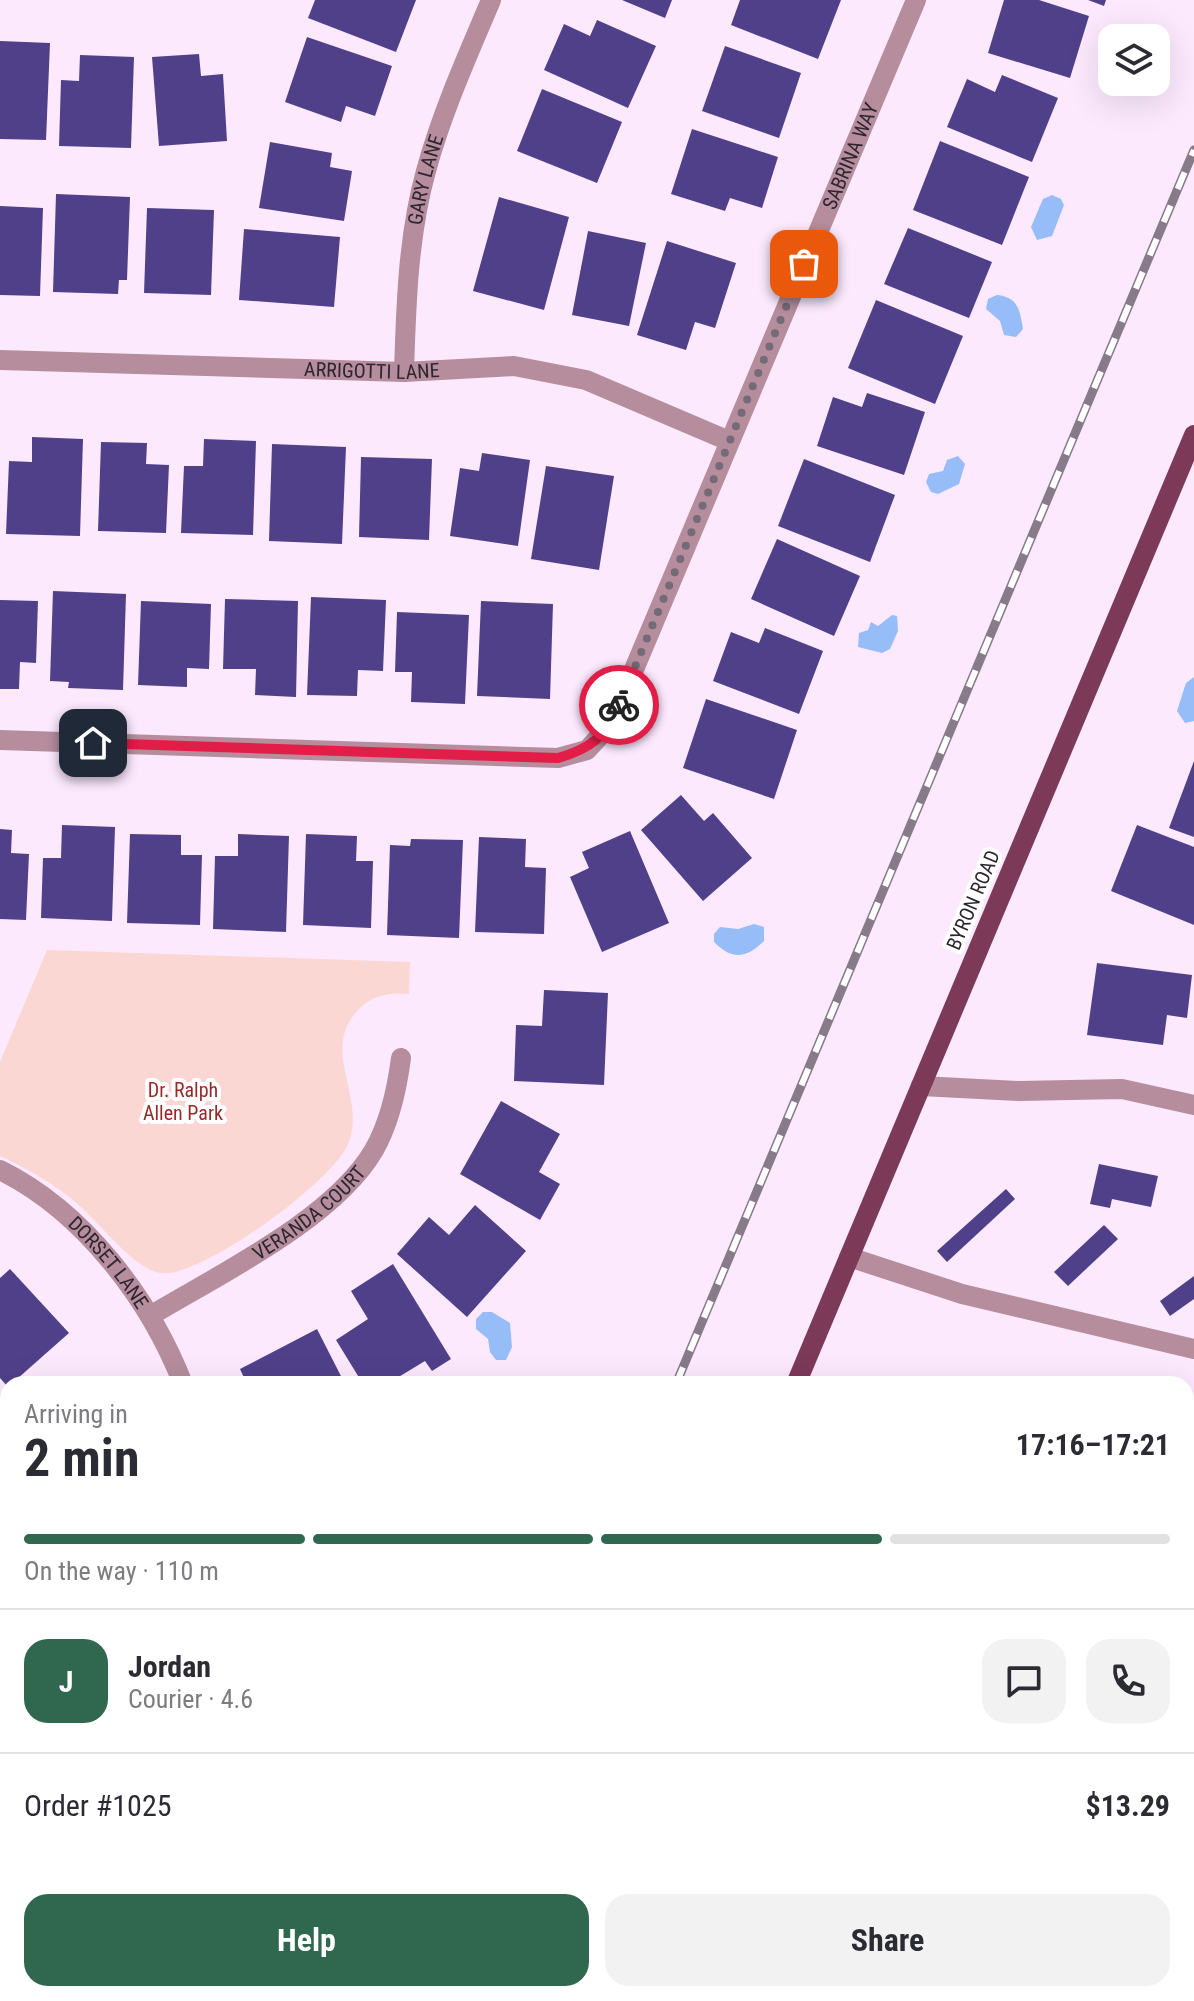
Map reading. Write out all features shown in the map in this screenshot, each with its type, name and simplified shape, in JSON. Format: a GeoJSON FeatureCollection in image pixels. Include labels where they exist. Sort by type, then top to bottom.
{"type":"FeatureCollection","features":[{"type":"Feature","properties":{"kind":"main road","name":"BYRON ROAD"},"geometry":{"type":"LineString","coordinates":[[799,1376],[1194,435]]}},
{"type":"Feature","properties":{"kind":"street","name":"GARY LANE"},"geometry":{"type":"LineString","coordinates":[[404,372],[412,252],[425,175],[444,113],[491,0]]}},
{"type":"Feature","properties":{"kind":"street","name":"SABRINA WAY"},"geometry":{"type":"LineString","coordinates":[[0,740],[558,758],[587,750],[611,724],[916,0]]}},
{"type":"Feature","properties":{"kind":"street","name":"ARRIGOTTI LANE"},"geometry":{"type":"LineString","coordinates":[[0,360],[404,372],[514,366],[586,380],[729,441]]}},
{"type":"Feature","properties":{"kind":"street","name":"VERANDA COURT"},"geometry":{"type":"LineString","coordinates":[[150,1316],[307,1220],[357,1174],[375,1150],[397,1095],[401,1058]]}},
{"type":"Feature","properties":{"kind":"street"},"geometry":{"type":"LineString","coordinates":[[921,1086],[1019,1091],[1122,1089],[1194,1105]]}},
{"type":"Feature","properties":{"kind":"street","name":"DORSET LANE"},"geometry":{"type":"LineString","coordinates":[[0,1170],[25,1183],[85,1231],[150,1316],[179,1376]]}},
{"type":"Feature","properties":{"kind":"street"},"geometry":{"type":"LineString","coordinates":[[849,1257],[962,1294],[1194,1349]]}},
{"type":"Feature","properties":{"kind":"green space","name":"Dr. Ralph Allen Park"},"geometry":{"type":"Polygon","coordinates":[[[47,950],[410,962],[409,994],[389,994],[370,1000],[348,1025],[343,1040],[343,1057],[353,1124],[349,1142],[339,1159],[294,1202],[234,1245],[179,1271],[160,1273],[126,1253],[65,1193],[0,1156],[0,1062],[47,950]]]}},
{"type":"Feature","properties":{"kind":"water"},"geometry":{"type":"Polygon","coordinates":[[[1052,195],[1061,199],[1064,205],[1052,236],[1037,240],[1031,227],[1043,199],[1052,195]]]}},
{"type":"Feature","properties":{"kind":"water"},"geometry":{"type":"Polygon","coordinates":[[[997,295],[1010,298],[1019,310],[1023,329],[1016,337],[1004,335],[1000,321],[986,309],[988,299],[997,295]]]}},
{"type":"Feature","properties":{"kind":"water"},"geometry":{"type":"Polygon","coordinates":[[[958,456],[965,464],[959,484],[938,494],[931,492],[926,482],[929,474],[943,471],[947,460],[958,456]]]}},
{"type":"Feature","properties":{"kind":"water"},"geometry":{"type":"Polygon","coordinates":[[[892,615],[897,616],[898,631],[890,649],[882,653],[858,647],[859,633],[868,630],[871,622],[878,626],[892,615]]]}},
{"type":"Feature","properties":{"kind":"water"},"geometry":{"type":"Polygon","coordinates":[[[1194,677],[1194,721],[1185,723],[1177,711],[1186,683],[1194,677]]]}},
{"type":"Feature","properties":{"kind":"water"},"geometry":{"type":"Polygon","coordinates":[[[754,924],[764,927],[764,941],[745,954],[733,955],[714,942],[714,934],[720,927],[738,929],[754,924]]]}},
{"type":"Feature","properties":{"kind":"water"},"geometry":{"type":"Polygon","coordinates":[[[483,1312],[492,1312],[510,1323],[512,1347],[506,1360],[496,1360],[490,1352],[488,1339],[476,1329],[476,1319],[483,1312]]]}},
{"type":"Feature","properties":{"kind":"building"},"geometry":{"type":"Polygon","coordinates":[[[315,0],[416,0],[396,52],[308,18],[315,0]]]}},
{"type":"Feature","properties":{"kind":"building"},"geometry":{"type":"Polygon","coordinates":[[[622,0],[672,0],[665,18],[622,0]]]}},
{"type":"Feature","properties":{"kind":"building"},"geometry":{"type":"Polygon","coordinates":[[[740,0],[841,0],[818,59],[731,25],[740,0]]]}},
{"type":"Feature","properties":{"kind":"building"},"geometry":{"type":"Polygon","coordinates":[[[1004,0],[1039,0],[1089,16],[1070,78],[988,53],[1004,0]]]}},
{"type":"Feature","properties":{"kind":"building"},"geometry":{"type":"Polygon","coordinates":[[[1088,0],[1106,0],[1104,6],[1088,0]]]}},
{"type":"Feature","properties":{"kind":"building"},"geometry":{"type":"Polygon","coordinates":[[[597,20],[656,46],[628,108],[544,70],[564,24],[590,36],[597,20]]]}},
{"type":"Feature","properties":{"kind":"building"},"geometry":{"type":"Polygon","coordinates":[[[307,37],[392,66],[375,116],[346,106],[341,122],[285,102],[307,37]]]}},
{"type":"Feature","properties":{"kind":"building"},"geometry":{"type":"Polygon","coordinates":[[[0,41],[50,43],[46,140],[0,139],[0,41]]]}},
{"type":"Feature","properties":{"kind":"building"},"geometry":{"type":"Polygon","coordinates":[[[725,46],[801,73],[779,138],[702,111],[725,46]]]}},
{"type":"Feature","properties":{"kind":"building"},"geometry":{"type":"Polygon","coordinates":[[[199,54],[201,76],[223,74],[227,141],[159,146],[152,57],[199,54]]]}},
{"type":"Feature","properties":{"kind":"building"},"geometry":{"type":"Polygon","coordinates":[[[80,55],[134,57],[131,148],[59,146],[61,80],[79,81],[80,55]]]}},
{"type":"Feature","properties":{"kind":"building"},"geometry":{"type":"Polygon","coordinates":[[[1002,75],[1058,98],[1032,162],[947,127],[967,79],[995,92],[1002,75]]]}},
{"type":"Feature","properties":{"kind":"building"},"geometry":{"type":"Polygon","coordinates":[[[542,89],[622,122],[597,183],[517,151],[542,89]]]}},
{"type":"Feature","properties":{"kind":"building"},"geometry":{"type":"Polygon","coordinates":[[[692,129],[778,157],[762,208],[730,198],[725,211],[671,194],[692,129]]]}},
{"type":"Feature","properties":{"kind":"building"},"geometry":{"type":"Polygon","coordinates":[[[940,141],[1029,177],[1002,245],[913,210],[940,141]]]}},
{"type":"Feature","properties":{"kind":"building"},"geometry":{"type":"Polygon","coordinates":[[[270,142],[332,153],[330,167],[352,171],[344,221],[259,208],[270,142]]]}},
{"type":"Feature","properties":{"kind":"building"},"geometry":{"type":"Polygon","coordinates":[[[56,194],[130,197],[127,280],[119,280],[118,294],[53,292],[56,194]]]}},
{"type":"Feature","properties":{"kind":"building"},"geometry":{"type":"Polygon","coordinates":[[[499,197],[569,217],[544,310],[473,291],[499,197]]]}},
{"type":"Feature","properties":{"kind":"building"},"geometry":{"type":"Polygon","coordinates":[[[0,206],[43,208],[40,296],[0,295],[0,206]]]}},
{"type":"Feature","properties":{"kind":"building"},"geometry":{"type":"Polygon","coordinates":[[[147,208],[214,210],[211,295],[144,293],[147,208]]]}},
{"type":"Feature","properties":{"kind":"building"},"geometry":{"type":"Polygon","coordinates":[[[908,228],[992,262],[969,318],[884,284],[908,228]]]}},
{"type":"Feature","properties":{"kind":"building"},"geometry":{"type":"Polygon","coordinates":[[[244,229],[340,237],[334,307],[239,300],[244,229]]]}},
{"type":"Feature","properties":{"kind":"building"},"geometry":{"type":"Polygon","coordinates":[[[588,231],[646,243],[629,326],[572,315],[588,231]]]}},
{"type":"Feature","properties":{"kind":"building"},"geometry":{"type":"Polygon","coordinates":[[[667,241],[736,263],[715,328],[695,322],[686,350],[637,335],[667,241]]]}},
{"type":"Feature","properties":{"kind":"building"},"geometry":{"type":"Polygon","coordinates":[[[876,300],[963,336],[935,404],[848,368],[876,300]]]}},
{"type":"Feature","properties":{"kind":"building"},"geometry":{"type":"Polygon","coordinates":[[[867,393],[925,412],[904,475],[817,446],[833,397],[862,407],[867,393]]]}},
{"type":"Feature","properties":{"kind":"building"},"geometry":{"type":"Polygon","coordinates":[[[32,437],[83,439],[80,536],[6,534],[9,461],[32,462],[32,437]]]}},
{"type":"Feature","properties":{"kind":"building"},"geometry":{"type":"Polygon","coordinates":[[[204,439],[256,441],[253,535],[181,533],[184,466],[203,466],[204,439]]]}},
{"type":"Feature","properties":{"kind":"building"},"geometry":{"type":"Polygon","coordinates":[[[101,442],[147,443],[146,464],[169,465],[166,533],[98,531],[101,442]]]}},
{"type":"Feature","properties":{"kind":"building"},"geometry":{"type":"Polygon","coordinates":[[[272,444],[346,447],[342,544],[269,541],[272,444]]]}},
{"type":"Feature","properties":{"kind":"building"},"geometry":{"type":"Polygon","coordinates":[[[482,453],[530,460],[518,546],[450,536],[460,468],[479,471],[482,453]]]}},
{"type":"Feature","properties":{"kind":"building"},"geometry":{"type":"Polygon","coordinates":[[[361,457],[432,459],[429,540],[359,537],[361,457]]]}},
{"type":"Feature","properties":{"kind":"building"},"geometry":{"type":"Polygon","coordinates":[[[804,459],[895,495],[870,562],[778,526],[804,459]]]}},
{"type":"Feature","properties":{"kind":"building"},"geometry":{"type":"Polygon","coordinates":[[[546,466],[614,476],[599,570],[531,559],[546,466]]]}},
{"type":"Feature","properties":{"kind":"building"},"geometry":{"type":"Polygon","coordinates":[[[777,539],[860,576],[834,636],[751,599],[777,539]]]}},
{"type":"Feature","properties":{"kind":"building"},"geometry":{"type":"Polygon","coordinates":[[[53,591],[126,594],[123,690],[68,688],[69,682],[50,681],[53,591]]]}},
{"type":"Feature","properties":{"kind":"building"},"geometry":{"type":"Polygon","coordinates":[[[311,597],[386,600],[383,671],[358,670],[357,696],[307,695],[311,597]]]}},
{"type":"Feature","properties":{"kind":"building"},"geometry":{"type":"Polygon","coordinates":[[[225,599],[298,601],[296,697],[255,695],[256,669],[223,669],[225,599]]]}},
{"type":"Feature","properties":{"kind":"building"},"geometry":{"type":"Polygon","coordinates":[[[0,600],[38,601],[36,663],[20,662],[19,689],[0,689],[0,600]]]}},
{"type":"Feature","properties":{"kind":"building"},"geometry":{"type":"Polygon","coordinates":[[[141,601],[211,604],[209,669],[187,668],[187,687],[138,685],[141,601]]]}},
{"type":"Feature","properties":{"kind":"building"},"geometry":{"type":"Polygon","coordinates":[[[481,601],[553,604],[550,699],[477,696],[481,601]]]}},
{"type":"Feature","properties":{"kind":"building"},"geometry":{"type":"Polygon","coordinates":[[[397,612],[469,615],[465,704],[411,702],[412,672],[395,672],[397,612]]]}},
{"type":"Feature","properties":{"kind":"building"},"geometry":{"type":"Polygon","coordinates":[[[765,628],[823,651],[799,714],[713,681],[731,632],[759,643],[765,628]]]}},
{"type":"Feature","properties":{"kind":"building"},"geometry":{"type":"Polygon","coordinates":[[[706,699],[797,730],[774,799],[683,768],[706,699]]]}},
{"type":"Feature","properties":{"kind":"building"},"geometry":{"type":"Polygon","coordinates":[[[1194,761],[1194,837],[1169,828],[1194,761]]]}},
{"type":"Feature","properties":{"kind":"building"},"geometry":{"type":"Polygon","coordinates":[[[681,795],[704,821],[713,813],[752,858],[703,901],[641,830],[681,795]]]}},
{"type":"Feature","properties":{"kind":"building"},"geometry":{"type":"Polygon","coordinates":[[[62,825],[115,827],[112,921],[41,918],[43,858],[61,858],[62,825]]]}},
{"type":"Feature","properties":{"kind":"building"},"geometry":{"type":"Polygon","coordinates":[[[1137,825],[1194,847],[1194,925],[1111,891],[1137,825]]]}},
{"type":"Feature","properties":{"kind":"building"},"geometry":{"type":"Polygon","coordinates":[[[0,829],[12,830],[11,853],[29,854],[26,920],[0,919],[0,829]]]}},
{"type":"Feature","properties":{"kind":"building"},"geometry":{"type":"Polygon","coordinates":[[[630,831],[669,923],[602,952],[570,877],[589,868],[582,852],[630,831]]]}},
{"type":"Feature","properties":{"kind":"building"},"geometry":{"type":"Polygon","coordinates":[[[130,834],[181,835],[181,855],[202,855],[200,925],[127,923],[130,834]]]}},
{"type":"Feature","properties":{"kind":"building"},"geometry":{"type":"Polygon","coordinates":[[[238,834],[289,836],[286,932],[213,929],[215,856],[238,856],[238,834]]]}},
{"type":"Feature","properties":{"kind":"building"},"geometry":{"type":"Polygon","coordinates":[[[306,834],[357,836],[356,861],[373,861],[371,928],[303,925],[306,834]]]}},
{"type":"Feature","properties":{"kind":"building"},"geometry":{"type":"Polygon","coordinates":[[[479,837],[526,839],[525,867],[546,868],[544,934],[475,932],[479,837]]]}},
{"type":"Feature","properties":{"kind":"building"},"geometry":{"type":"Polygon","coordinates":[[[411,839],[463,840],[459,938],[387,935],[390,845],[410,846],[411,839]]]}},
{"type":"Feature","properties":{"kind":"building"},"geometry":{"type":"Polygon","coordinates":[[[1097,963],[1192,975],[1187,1018],[1167,1015],[1163,1045],[1087,1035],[1097,963]]]}},
{"type":"Feature","properties":{"kind":"building"},"geometry":{"type":"Polygon","coordinates":[[[544,990],[608,993],[604,1085],[514,1081],[516,1025],[542,1026],[544,990]]]}},
{"type":"Feature","properties":{"kind":"building"},"geometry":{"type":"Polygon","coordinates":[[[501,1101],[560,1134],[539,1172],[560,1184],[540,1220],[460,1174],[501,1101]]]}},
{"type":"Feature","properties":{"kind":"building"},"geometry":{"type":"Polygon","coordinates":[[[1099,1164],[1158,1176],[1151,1207],[1112,1199],[1110,1208],[1090,1204],[1099,1164]]]}},
{"type":"Feature","properties":{"kind":"building"},"geometry":{"type":"Polygon","coordinates":[[[1006,1189],[1015,1199],[947,1262],[937,1251],[1006,1189]]]}},
{"type":"Feature","properties":{"kind":"building"},"geometry":{"type":"Polygon","coordinates":[[[475,1205],[526,1251],[467,1317],[397,1254],[429,1217],[449,1235],[475,1205]]]}},
{"type":"Feature","properties":{"kind":"building"},"geometry":{"type":"Polygon","coordinates":[[[1104,1225],[1118,1239],[1068,1286],[1054,1272],[1104,1225]]]}},
{"type":"Feature","properties":{"kind":"building"},"geometry":{"type":"Polygon","coordinates":[[[393,1264],[451,1359],[432,1371],[425,1361],[400,1376],[358,1376],[336,1340],[368,1319],[351,1291],[393,1264]]]}},
{"type":"Feature","properties":{"kind":"building"},"geometry":{"type":"Polygon","coordinates":[[[10,1269],[69,1333],[20,1376],[0,1376],[0,1278],[10,1269]]]}},
{"type":"Feature","properties":{"kind":"building"},"geometry":{"type":"Polygon","coordinates":[[[1194,1276],[1194,1299],[1170,1316],[1160,1301],[1194,1276]]]}},
{"type":"Feature","properties":{"kind":"building"},"geometry":{"type":"Polygon","coordinates":[[[317,1329],[341,1376],[243,1376],[240,1369],[317,1329]]]}},
{"type":"Feature","properties":{"kind":"railway"},"geometry":{"type":"LineString","coordinates":[[679,1376],[1194,150]]}},
{"type":"Feature","properties":{"kind":"way so far"},"geometry":{"type":"LineString","coordinates":[[619,705],[804,264]]}},
{"type":"Feature","properties":{"kind":"route"},"geometry":{"type":"LineString","coordinates":[[93,743],[558,758],[587,750],[611,724],[619,705]]}}]}
